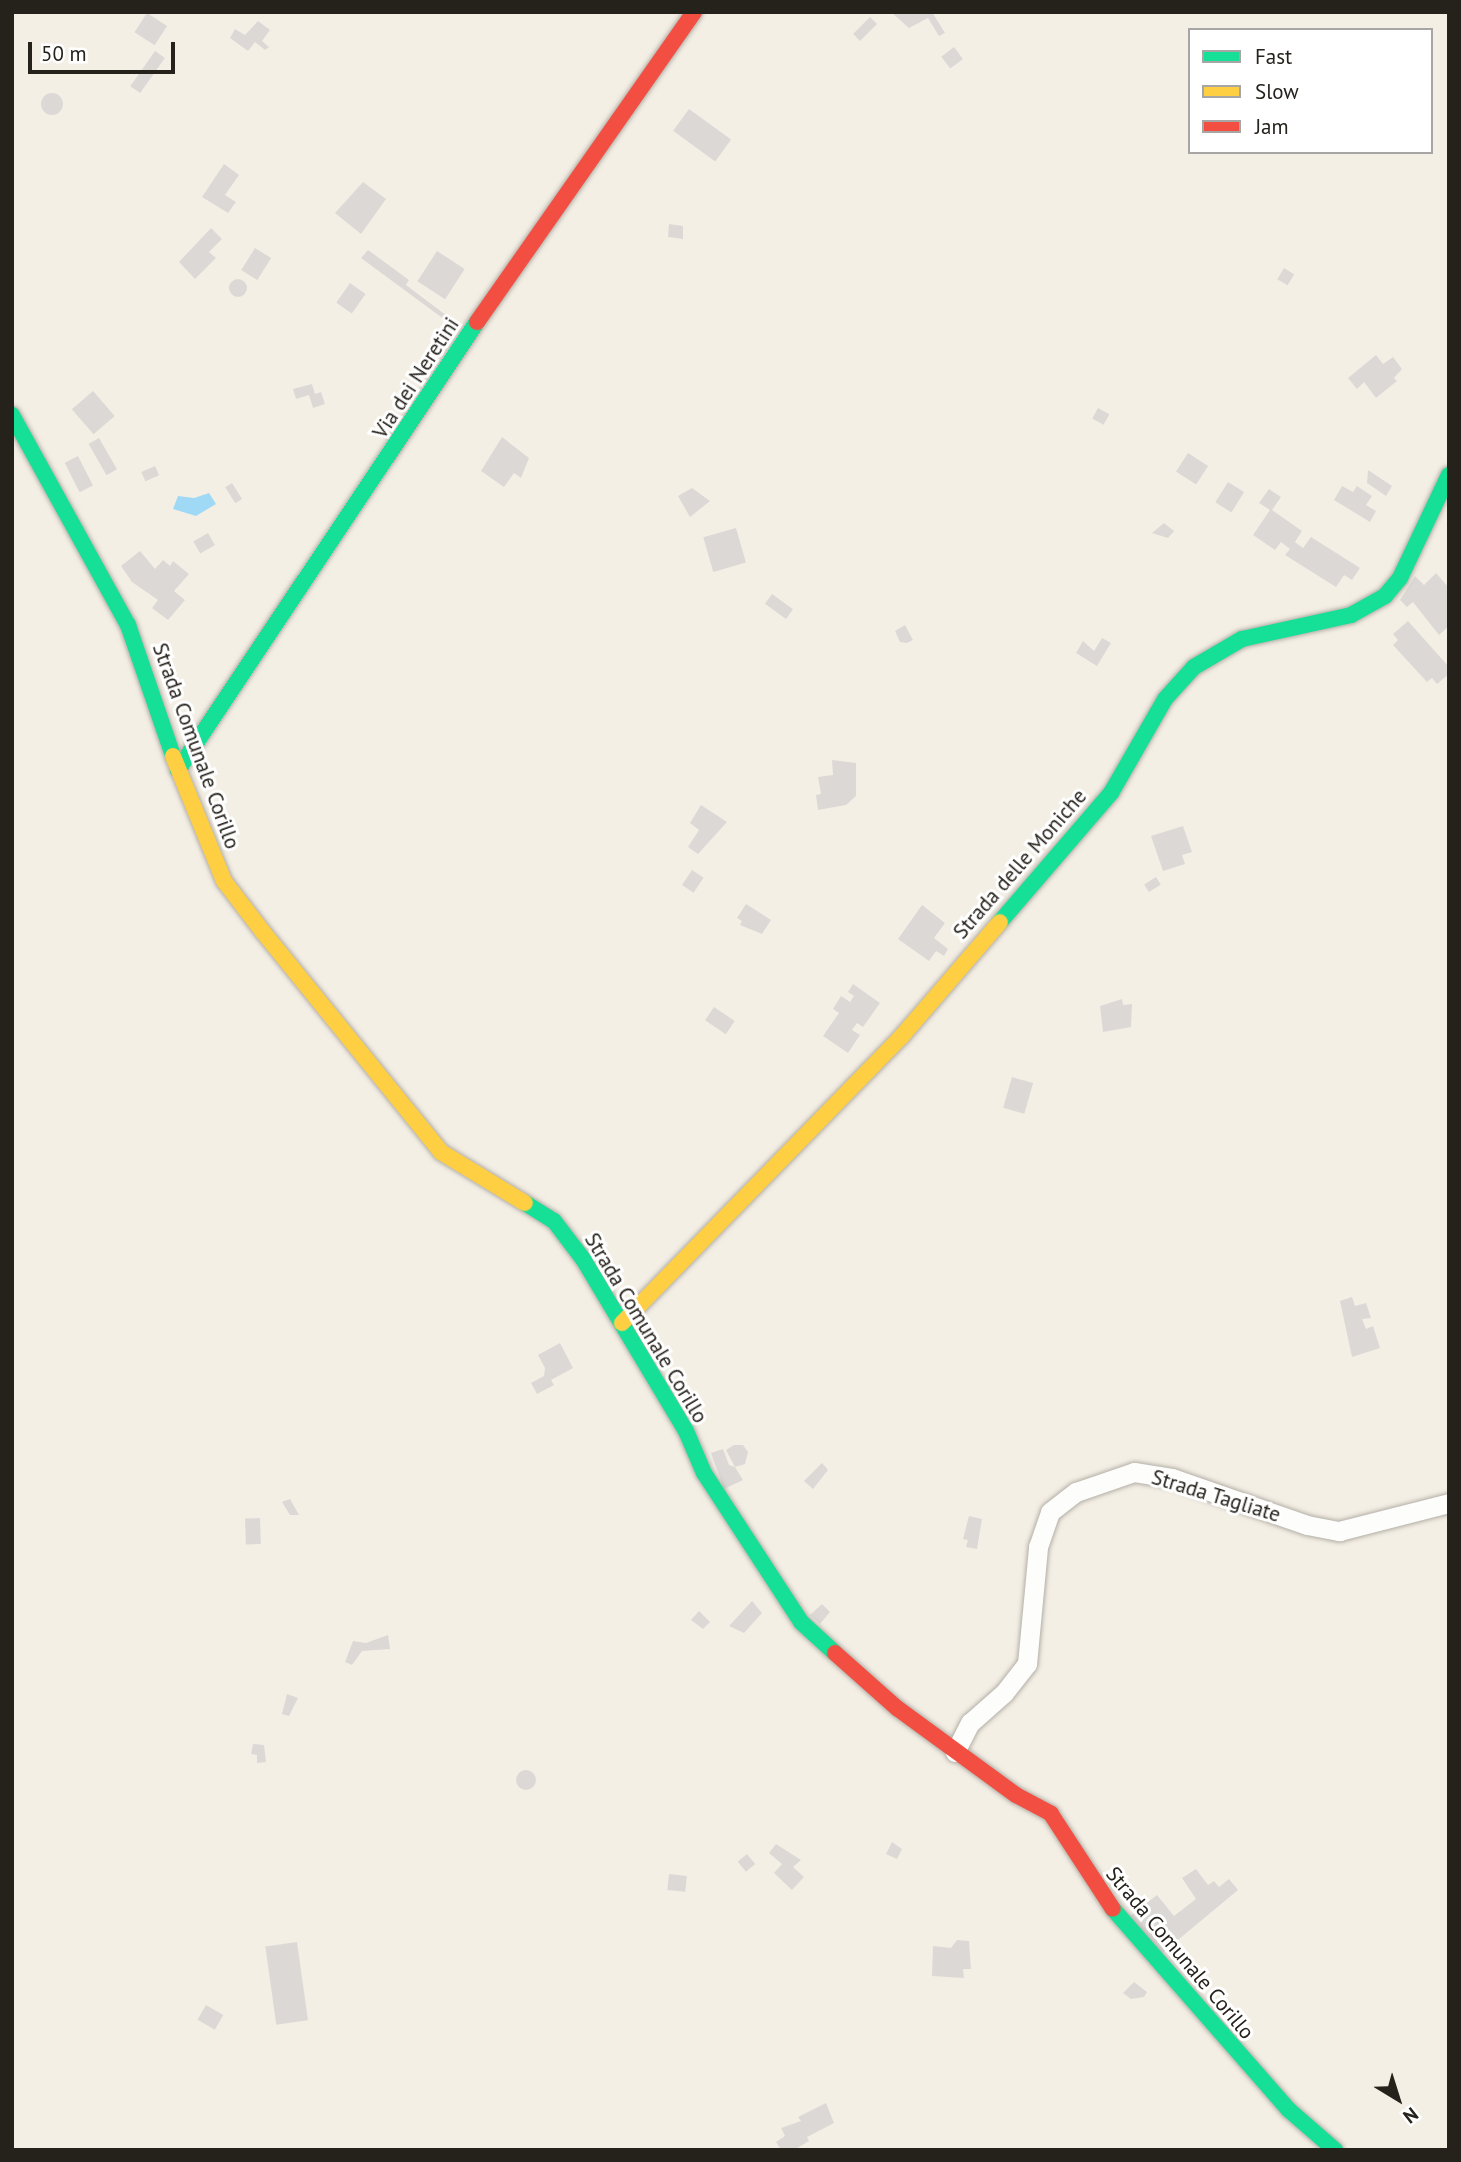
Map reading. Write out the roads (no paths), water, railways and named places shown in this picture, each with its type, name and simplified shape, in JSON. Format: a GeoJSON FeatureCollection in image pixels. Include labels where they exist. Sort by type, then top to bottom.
{"type":"FeatureCollection","features":[{"type":"Feature","properties":{"kind":"street","name":"Via dei Neretini"},"geometry":{"type":"LineString","coordinates":[[178,770],[460,347],[694,12]]}},
{"type":"Feature","properties":{"kind":"street","name":"Strada Comunale Corillo"},"geometry":{"type":"LineString","coordinates":[[12,415],[128,625],[178,770],[224,881],[334,1024],[440,1152],[554,1221],[622,1323],[686,1431],[704,1473],[801,1622],[897,1708],[955,1752],[1051,1814],[1090,1880],[1132,1934],[1289,2110],[1335,2150]]}},
{"type":"Feature","properties":{"kind":"street","name":"Strada delle Moniche"},"geometry":{"type":"LineString","coordinates":[[622,1323],[902,1035],[1111,793],[1164,699],[1194,667],[1242,639],[1350,615],[1385,596],[1399,578],[1449,475]]}},
{"type":"Feature","properties":{"kind":"street","name":"Strada Tagliate"},"geometry":{"type":"LineString","coordinates":[[955,1752],[970,1723],[1004,1693],[1027,1664],[1038,1548],[1050,1512],[1076,1492],[1134,1472],[1172,1478],[1307,1525],[1339,1531],[1449,1503]]}},
{"type":"Feature","properties":{"kind":"water"},"geometry":{"type":"Polygon","coordinates":[[[209,493],[216,504],[196,516],[173,509],[178,496],[194,498],[209,493]]]}}]}
